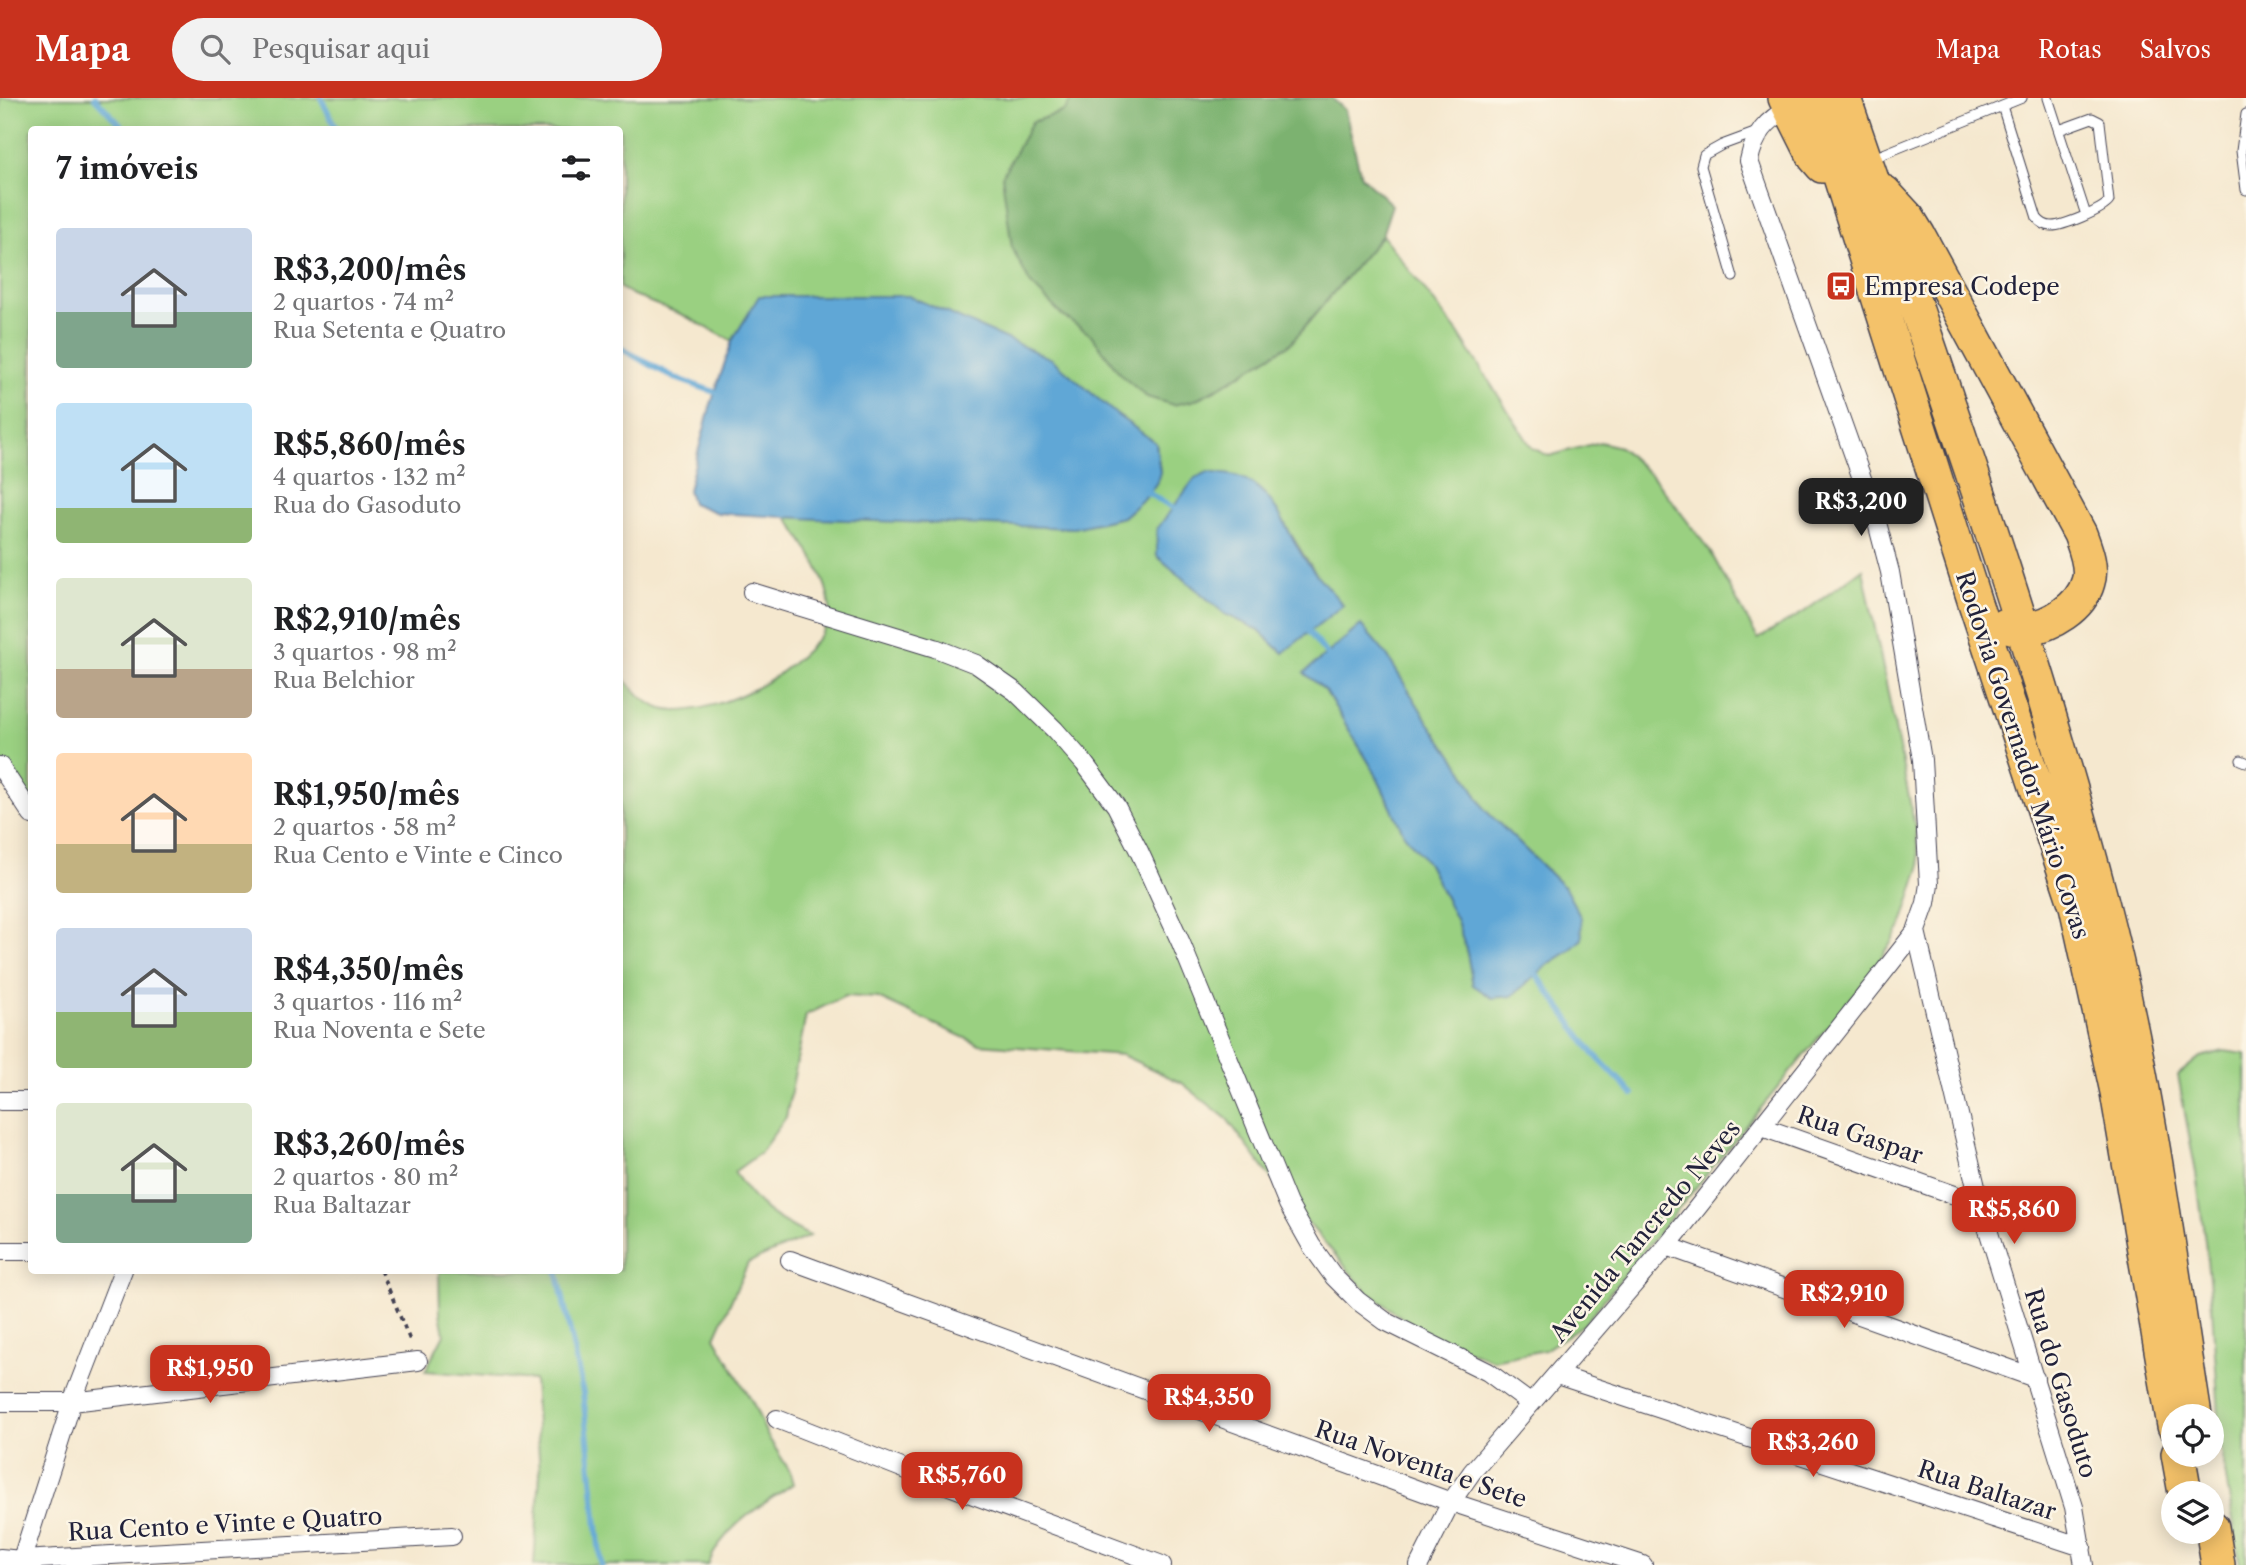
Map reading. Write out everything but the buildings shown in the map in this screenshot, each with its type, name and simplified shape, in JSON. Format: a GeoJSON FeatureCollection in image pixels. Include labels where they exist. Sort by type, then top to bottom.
{"type":"FeatureCollection","features":[{"type":"Feature","properties":{"kind":"highway","name":"Rodovia Governador Mário Covas"},"geometry":{"type":"LineString","coordinates":[[1844,98],[1860,174],[1975,603],[2076,906],[2117,1092],[2170,1404]]}},
{"type":"Feature","properties":{"kind":"highway"},"geometry":{"type":"LineString","coordinates":[[1797,101],[1815,158],[1827,172],[1860,174],[1908,218],[2080,534],[2088,558],[2088,582],[2076,604],[2056,620],[2024,629],[2004,625],[1975,603]]}},
{"type":"Feature","properties":{"kind":"highway","name":"Rodovia Governador Mário Covas"},"geometry":{"type":"LineString","coordinates":[[1860,174],[2024,629],[2103,903],[2143,1080],[2193,1404]]}},
{"type":"Feature","properties":{"kind":"highway"},"geometry":{"type":"LineString","coordinates":[[2193,1544],[2197,1565]]}},
{"type":"Feature","properties":{"kind":"highway"},"geometry":{"type":"LineString","coordinates":[[2215,1544],[2218,1565]]}},
{"type":"Feature","properties":{"kind":"street"},"geometry":{"type":"LineString","coordinates":[[1797,101],[1760,130],[1752,144],[1749,160],[1875,515],[1890,572],[1922,760],[1925,798],[1928,884],[1926,903],[1916,931]]}},
{"type":"Feature","properties":{"kind":"street"},"geometry":{"type":"LineString","coordinates":[[752,592],[935,648],[976,664],[1016,692],[1055,730],[1116,806],[1139,851],[1176,932],[1288,1204],[1326,1266],[1357,1301],[1385,1321],[1488,1372],[1531,1404]]}},
{"type":"Feature","properties":{"kind":"street"},"geometry":{"type":"LineString","coordinates":[[0,766],[28,809]]}},
{"type":"Feature","properties":{"kind":"street","name":"Avenida Tancredo Neves"},"geometry":{"type":"LineString","coordinates":[[1419,1565],[1451,1502],[1472,1472],[1667,1246],[1916,931]]}},
{"type":"Feature","properties":{"kind":"street","name":"Rua do Gasoduto"},"geometry":{"type":"LineString","coordinates":[[1916,931],[1980,1204],[2074,1507],[2084,1565]]}},
{"type":"Feature","properties":{"kind":"street"},"geometry":{"type":"LineString","coordinates":[[0,1101],[28,1101]]}},
{"type":"Feature","properties":{"kind":"street","name":"Rua Gaspar"},"geometry":{"type":"LineString","coordinates":[[1762,1127],[1980,1204]]}},
{"type":"Feature","properties":{"kind":"street"},"geometry":{"type":"LineString","coordinates":[[1667,1246],[2035,1378]]}},
{"type":"Feature","properties":{"kind":"street"},"geometry":{"type":"LineString","coordinates":[[0,1251],[28,1251]]}},
{"type":"Feature","properties":{"kind":"street","name":"Rua Noventa e Sete"},"geometry":{"type":"LineString","coordinates":[[790,1260],[1451,1502],[1643,1565]]}},
{"type":"Feature","properties":{"kind":"street"},"geometry":{"type":"LineString","coordinates":[[21,1562],[72,1402],[121,1274]]}},
{"type":"Feature","properties":{"kind":"street"},"geometry":{"type":"LineString","coordinates":[[0,1402],[72,1402],[418,1361]]}},
{"type":"Feature","properties":{"kind":"street","name":"Rua Baltazar"},"geometry":{"type":"LineString","coordinates":[[1557,1375],[2082,1547]]}},
{"type":"Feature","properties":{"kind":"street"},"geometry":{"type":"LineString","coordinates":[[777,1419],[1162,1565]]}},
{"type":"Feature","properties":{"kind":"street","name":"Rua Cento e Vinte e Quatro"},"geometry":{"type":"LineString","coordinates":[[0,1558],[21,1562],[452,1536]]}},
{"type":"Feature","properties":{"kind":"lane"},"geometry":{"type":"LineString","coordinates":[[1860,174],[2022,98]]}},
{"type":"Feature","properties":{"kind":"lane"},"geometry":{"type":"LineString","coordinates":[[2048,98],[2086,215]]}},
{"type":"Feature","properties":{"kind":"lane"},"geometry":{"type":"LineString","coordinates":[[2001,106],[2040,221],[2053,226],[2086,215],[2105,206],[2109,201],[2102,126],[2092,118],[2059,130]]}},
{"type":"Feature","properties":{"kind":"lane"},"geometry":{"type":"LineString","coordinates":[[2246,114],[2241,151],[2246,190]]}},
{"type":"Feature","properties":{"kind":"lane"},"geometry":{"type":"LineString","coordinates":[[1732,277],[1701,166],[1704,155],[1760,130]]}},
{"type":"Feature","properties":{"kind":"path"},"geometry":{"type":"LineString","coordinates":[[384,1274],[418,1361]]}},
{"type":"Feature","properties":{"kind":"green space"},"geometry":{"type":"Polygon","coordinates":[[[0,98],[1072,98],[1065,111],[1032,122],[1062,315],[1192,401],[1217,389],[1290,344],[1382,235],[1458,333],[1532,448],[1549,456],[1600,442],[1620,447],[1655,479],[1710,551],[1758,639],[1804,612],[1863,569],[1915,827],[1920,868],[1901,927],[1874,970],[1585,1323],[1545,1350],[1493,1360],[1422,1333],[1365,1290],[1280,1190],[1227,1119],[1182,1083],[1122,1055],[978,1044],[878,998],[845,996],[806,1015],[786,1117],[760,1153],[734,1172],[751,1195],[767,1210],[810,1236],[748,1263],[715,1337],[754,1405],[767,1435],[789,1470],[793,1484],[733,1528],[723,1539],[708,1565],[534,1565],[540,1473],[534,1380],[425,1371],[444,1334],[440,1313],[439,1274],[623,1274],[623,678],[651,704],[667,710],[685,711],[715,705],[752,690],[801,656],[822,632],[830,608],[820,572],[787,517],[1074,528],[1123,517],[1149,494],[1160,472],[1156,443],[1117,415],[760,296],[732,341],[683,315],[623,290],[623,126],[28,126],[28,798],[0,758],[0,98]],[[1279,516],[1157,556],[1225,614],[1257,629],[1283,653],[1316,573],[1279,516]],[[1386,654],[1305,673],[1325,690],[1374,771],[1404,834],[1428,864],[1457,921],[1473,985],[1550,963],[1569,951],[1565,888],[1485,810],[1462,769],[1428,722],[1386,654]]]}},
{"type":"Feature","properties":{"kind":"green space"},"geometry":{"type":"Polygon","coordinates":[[[1072,98],[1332,98],[1345,110],[1361,176],[1392,205],[1382,235],[1290,344],[1192,401],[1173,405],[1147,397],[1122,376],[1091,335],[1062,315],[1030,283],[1012,248],[1002,176],[1032,122],[1065,111],[1072,98]]]}},
{"type":"Feature","properties":{"kind":"green space"},"geometry":{"type":"Polygon","coordinates":[[[2224,1051],[2246,1054],[2246,1565],[2240,1565],[2224,1465],[2224,1404],[2218,1404],[2205,1241],[2178,1075],[2200,1057],[2224,1051]]]}},
{"type":"Feature","properties":{"kind":"water"},"geometry":{"type":"Polygon","coordinates":[[[759,296],[909,296],[1052,359],[1117,415],[1156,443],[1160,472],[1157,482],[1149,494],[1123,517],[1074,528],[717,513],[692,503],[688,490],[710,407],[732,341],[759,296]]]}},
{"type":"Feature","properties":{"kind":"water"},"geometry":{"type":"Polygon","coordinates":[[[1208,472],[1242,478],[1265,494],[1305,560],[1343,605],[1283,653],[1257,629],[1225,614],[1157,556],[1157,529],[1195,478],[1208,472]]]}},
{"type":"Feature","properties":{"kind":"water"},"geometry":{"type":"Polygon","coordinates":[[[1361,625],[1386,654],[1428,722],[1462,769],[1485,810],[1565,888],[1581,918],[1582,939],[1512,996],[1492,998],[1473,985],[1457,921],[1428,864],[1404,834],[1374,771],[1325,690],[1304,673],[1361,625]]]}},
{"type":"Feature","properties":{"kind":"waterway"},"geometry":{"type":"LineString","coordinates":[[95,98],[121,126]]}},
{"type":"Feature","properties":{"kind":"waterway"},"geometry":{"type":"LineString","coordinates":[[321,98],[335,126]]}},
{"type":"Feature","properties":{"kind":"waterway"},"geometry":{"type":"LineString","coordinates":[[623,350],[675,378],[720,394]]}},
{"type":"Feature","properties":{"kind":"waterway"},"geometry":{"type":"LineString","coordinates":[[1143,490],[1179,511]]}},
{"type":"Feature","properties":{"kind":"waterway"},"geometry":{"type":"LineString","coordinates":[[1305,627],[1331,660]]}},
{"type":"Feature","properties":{"kind":"waterway"},"geometry":{"type":"LineString","coordinates":[[1532,968],[1593,1053],[1633,1094]]}},
{"type":"Feature","properties":{"kind":"waterway"},"geometry":{"type":"LineString","coordinates":[[558,1274],[583,1393],[601,1565]]}},
{"type":"Feature","properties":{"kind":"place","name":"Empresa Codepe"},"geometry":{"type":"Point","coordinates":[1841,286]}}]}
